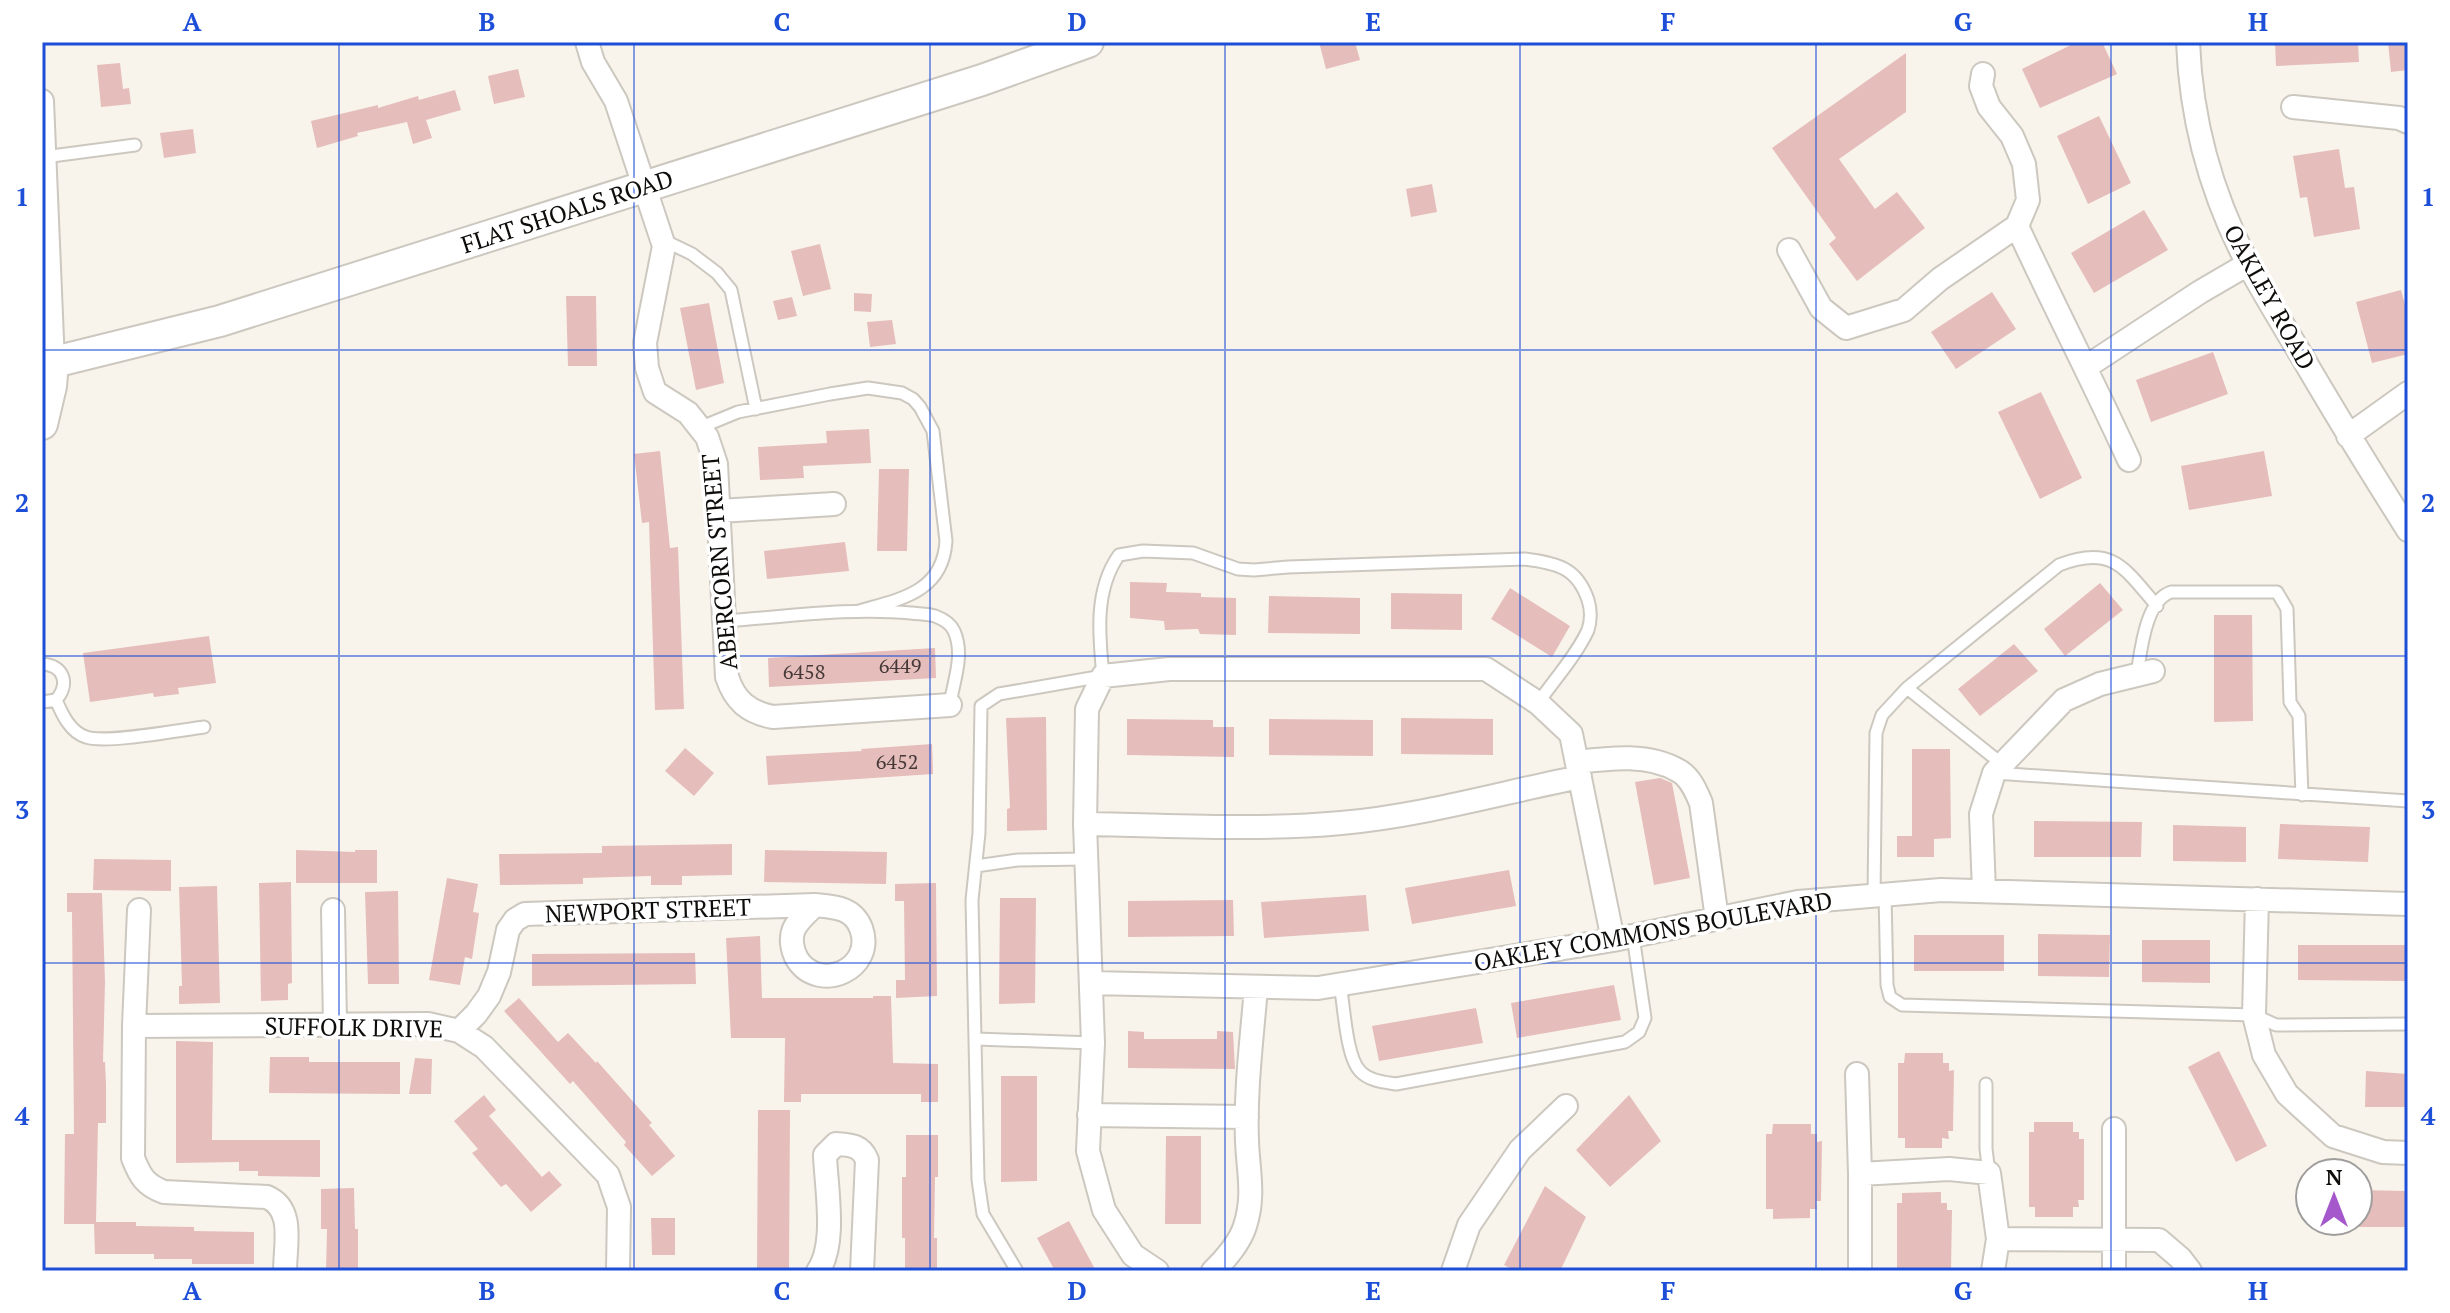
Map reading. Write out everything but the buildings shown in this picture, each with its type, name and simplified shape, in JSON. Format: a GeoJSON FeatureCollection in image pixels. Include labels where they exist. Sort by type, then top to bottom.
{"type":"FeatureCollection","features":[{"type":"Feature","properties":{"kind":"street","name":"ABERCORN STREET"},"geometry":{"type":"LineString","coordinates":[[587,42],[593,62],[616,101],[664,246],[645,343],[647,368],[655,392],[688,413],[707,437],[716,464],[727,677],[733,693],[744,706],[757,714],[773,717],[950,705]]}},
{"type":"Feature","properties":{"kind":"street","name":"FLAT SHOALS ROAD"},"geometry":{"type":"LineString","coordinates":[[48,364],[220,321],[982,80],[1088,42]]}},
{"type":"Feature","properties":{"kind":"street","name":"OAKLEY ROAD"},"geometry":{"type":"LineString","coordinates":[[2188,42],[2193,104],[2209,174],[2226,218],[2248,264],[2348,436],[2408,530]]}},
{"type":"Feature","properties":{"kind":"street"},"geometry":{"type":"LineString","coordinates":[[1789,250],[1821,308],[1846,328],[1904,310],[1940,279],[2017,226],[2028,200],[2024,164],[2012,136],[1989,107],[1981,86],[1983,74]]}},
{"type":"Feature","properties":{"kind":"street"},"geometry":{"type":"LineString","coordinates":[[42,101],[51,386],[42,424]]}},
{"type":"Feature","properties":{"kind":"street"},"geometry":{"type":"LineString","coordinates":[[2293,107],[2399,118],[2408,122]]}},
{"type":"Feature","properties":{"kind":"street"},"geometry":{"type":"LineString","coordinates":[[2017,226],[2129,460]]}},
{"type":"Feature","properties":{"kind":"street"},"geometry":{"type":"LineString","coordinates":[[2086,367],[2248,264]]}},
{"type":"Feature","properties":{"kind":"street"},"geometry":{"type":"LineString","coordinates":[[2348,436],[2408,393]]}},
{"type":"Feature","properties":{"kind":"street"},"geometry":{"type":"LineString","coordinates":[[719,511],[834,504]]}},
{"type":"Feature","properties":{"kind":"street"},"geometry":{"type":"LineString","coordinates":[[1157,1271],[1133,1255],[1104,1210],[1088,1151],[1093,1043],[1085,824],[1087,709],[1103,676],[1169,669],[1486,669],[1538,703],[1571,734],[1623,938]]}},
{"type":"Feature","properties":{"kind":"street"},"geometry":{"type":"LineString","coordinates":[[1984,891],[1981,814],[1998,769],[2064,700],[2100,684],[2145,673]]}},
{"type":"Feature","properties":{"kind":"street"},"geometry":{"type":"LineString","coordinates":[[1085,824],[1276,826],[1342,823],[1459,803],[1614,758],[1634,759],[1681,771],[1694,786],[1701,803],[1717,919]]}},
{"type":"Feature","properties":{"kind":"street","name":"OAKLEY COMMONS BOULEVARD"},"geometry":{"type":"LineString","coordinates":[[1091,983],[1318,988],[1623,938],[1798,902],[1941,890],[2408,904]]}},
{"type":"Feature","properties":{"kind":"street"},"geometry":{"type":"LineString","coordinates":[[2257,899],[2254,1015],[2264,1055],[2287,1094],[2333,1136],[2383,1152],[2408,1153]]}},
{"type":"Feature","properties":{"kind":"street","name":"NEWPORT STREET"},"geometry":{"type":"LineString","coordinates":[[459,1031],[489,996],[499,972],[508,930],[515,920],[525,914],[815,905]]}},
{"type":"Feature","properties":{"kind":"street"},"geometry":{"type":"LineString","coordinates":[[139,910],[133,1158],[141,1178],[151,1187],[164,1192],[267,1197],[277,1202],[286,1213],[285,1271]]}},
{"type":"Feature","properties":{"kind":"street"},"geometry":{"type":"LineString","coordinates":[[333,910],[335,1025]]}},
{"type":"Feature","properties":{"kind":"street"},"geometry":{"type":"LineString","coordinates":[[1213,1271],[1244,1229],[1249,1208],[1251,1175],[1247,1117],[1256,987]]}},
{"type":"Feature","properties":{"kind":"street","name":"SUFFOLK DRIVE"},"geometry":{"type":"LineString","coordinates":[[134,1026],[428,1024],[459,1031],[484,1047],[608,1175],[619,1207],[618,1271]]}},
{"type":"Feature","properties":{"kind":"street"},"geometry":{"type":"LineString","coordinates":[[1857,1074],[1860,1271]]}},
{"type":"Feature","properties":{"kind":"street"},"geometry":{"type":"LineString","coordinates":[[1453,1271],[1469,1225],[1520,1150],[1566,1106]]}},
{"type":"Feature","properties":{"kind":"street"},"geometry":{"type":"LineString","coordinates":[[1089,1115],[1247,1117]]}},
{"type":"Feature","properties":{"kind":"street"},"geometry":{"type":"LineString","coordinates":[[2114,1129],[2114,1271]]}},
{"type":"Feature","properties":{"kind":"street"},"geometry":{"type":"LineString","coordinates":[[818,1271],[828,1245],[825,1155],[836,1144],[855,1145],[863,1151],[867,1160],[862,1271]]}},
{"type":"Feature","properties":{"kind":"street"},"geometry":{"type":"LineString","coordinates":[[1860,1174],[1949,1169],[1989,1173],[1998,1239],[1993,1271]]}},
{"type":"Feature","properties":{"kind":"street"},"geometry":{"type":"LineString","coordinates":[[1998,1239],[2159,1240],[2190,1271]]}},
{"type":"Feature","properties":{"kind":"lane"},"geometry":{"type":"LineString","coordinates":[[44,157],[135,145]]}},
{"type":"Feature","properties":{"kind":"lane"},"geometry":{"type":"LineString","coordinates":[[662,240],[692,254],[717,273],[731,290],[756,409]]}},
{"type":"Feature","properties":{"kind":"lane"},"geometry":{"type":"LineString","coordinates":[[699,428],[738,412],[868,388],[902,393],[913,399],[933,431],[946,541],[945,557],[939,571],[917,591],[859,611]]}},
{"type":"Feature","properties":{"kind":"lane"},"geometry":{"type":"LineString","coordinates":[[1017,1271],[983,1214],[978,1180],[972,900],[979,833],[981,706],[999,694],[1103,676],[1098,629],[1110,568],[1119,555],[1143,551],[1193,553],[1238,569],[1254,570],[1525,559],[1549,562],[1569,570],[1583,585],[1590,607],[1589,626],[1538,703]]}},
{"type":"Feature","properties":{"kind":"lane"},"geometry":{"type":"LineString","coordinates":[[2157,606],[2122,566],[2100,558],[2073,559],[2059,565],[1907,688],[1882,715],[1876,733],[1880,895],[1890,997],[1902,1005],[2254,1015],[2276,1025],[2408,1024]]}},
{"type":"Feature","properties":{"kind":"lane"},"geometry":{"type":"LineString","coordinates":[[2145,673],[2148,617],[2165,594],[2277,592],[2287,609],[2290,702],[2299,716],[2302,795]]}},
{"type":"Feature","properties":{"kind":"lane"},"geometry":{"type":"LineString","coordinates":[[724,621],[859,611],[936,616],[954,630],[957,642],[957,673],[950,705]]}},
{"type":"Feature","properties":{"kind":"lane"},"geometry":{"type":"LineString","coordinates":[[42,664],[57,668],[64,678],[63,690],[56,700],[42,702]]}},
{"type":"Feature","properties":{"kind":"lane"},"geometry":{"type":"LineString","coordinates":[[1907,688],[1998,769],[2408,801]]}},
{"type":"Feature","properties":{"kind":"lane"},"geometry":{"type":"LineString","coordinates":[[56,700],[75,731],[87,738],[104,739],[204,727]]}},
{"type":"Feature","properties":{"kind":"lane"},"geometry":{"type":"LineString","coordinates":[[976,866],[1018,860],[1086,859]]}},
{"type":"Feature","properties":{"kind":"lane"},"geometry":{"type":"LineString","coordinates":[[1340,984],[1352,1055],[1359,1071],[1373,1080],[1396,1084],[1625,1042],[1639,1032],[1645,1018],[1623,938]]}},
{"type":"Feature","properties":{"kind":"lane"},"geometry":{"type":"LineString","coordinates":[[976,1039],[1093,1043]]}},
{"type":"Feature","properties":{"kind":"lane"},"geometry":{"type":"LineString","coordinates":[[1986,1084],[1989,1173]]}}]}
